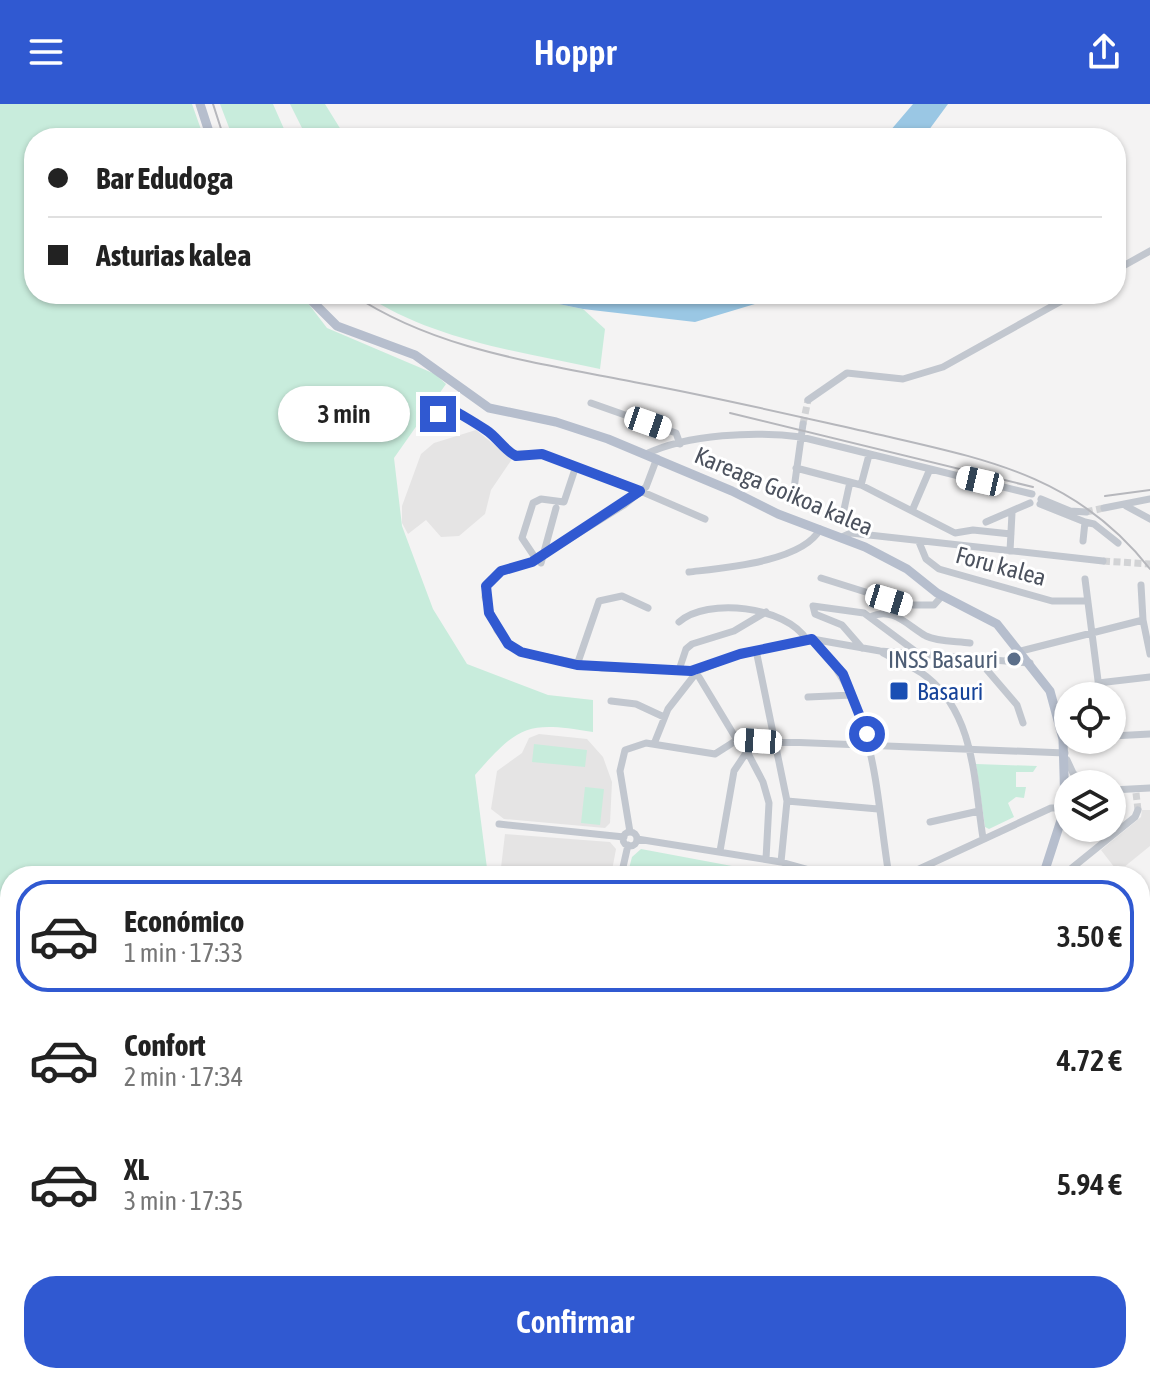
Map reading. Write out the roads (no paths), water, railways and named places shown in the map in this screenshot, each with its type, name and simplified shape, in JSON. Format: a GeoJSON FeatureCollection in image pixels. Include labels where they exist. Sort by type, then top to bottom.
{"type":"FeatureCollection","features":[{"type":"Feature","properties":{"kind":"main road"},"geometry":{"type":"LineString","coordinates":[[200,104],[208,128]]}},
{"type":"Feature","properties":{"kind":"main road","name":"Kareaga Goikoa kalea"},"geometry":{"type":"LineString","coordinates":[[315,304],[337,326],[415,355],[489,408],[572,427],[657,458],[778,514],[842,537],[897,563],[942,596],[986,616],[1021,651],[1053,698],[1069,770]]}},
{"type":"Feature","properties":{"kind":"main road","name":"Kareaga Goikoa kalea"},"geometry":{"type":"LineString","coordinates":[[1050,866],[1056,842]]}},
{"type":"Feature","properties":{"kind":"street"},"geometry":{"type":"LineString","coordinates":[[1126,264],[1150,251]]}},
{"type":"Feature","properties":{"kind":"street"},"geometry":{"type":"LineString","coordinates":[[808,400],[847,373],[903,379],[943,367],[1056,304]]}},
{"type":"Feature","properties":{"kind":"street"},"geometry":{"type":"LineString","coordinates":[[591,403],[676,433],[680,444]]}},
{"type":"Feature","properties":{"kind":"street"},"geometry":{"type":"LineString","coordinates":[[454,428],[440,422],[440,404],[486,430],[511,454],[542,454],[705,519]]}},
{"type":"Feature","properties":{"kind":"street"},"geometry":{"type":"LineString","coordinates":[[792,503],[803,424]]}},
{"type":"Feature","properties":{"kind":"street"},"geometry":{"type":"LineString","coordinates":[[646,454],[680,444],[756,432],[801,437],[1031,498]]}},
{"type":"Feature","properties":{"kind":"street"},"geometry":{"type":"LineString","coordinates":[[861,485],[869,455]]}},
{"type":"Feature","properties":{"kind":"street"},"geometry":{"type":"LineString","coordinates":[[657,458],[646,487],[539,561],[501,571],[486,586],[489,613],[497,630],[514,649],[577,665],[679,670],[696,674],[763,782],[769,803],[766,859]]}},
{"type":"Feature","properties":{"kind":"street"},"geometry":{"type":"LineString","coordinates":[[539,561],[522,538],[533,503],[541,499],[564,502],[576,466]]}},
{"type":"Feature","properties":{"kind":"street"},"geometry":{"type":"LineString","coordinates":[[796,468],[861,485],[955,533],[973,530],[1011,534]]}},
{"type":"Feature","properties":{"kind":"street"},"geometry":{"type":"LineString","coordinates":[[912,511],[930,469]]}},
{"type":"Feature","properties":{"kind":"street"},"geometry":{"type":"LineString","coordinates":[[843,514],[850,482]]}},
{"type":"Feature","properties":{"kind":"street"},"geometry":{"type":"LineString","coordinates":[[986,522],[1012,513],[1039,495],[1041,502],[1094,524],[1118,543]]}},
{"type":"Feature","properties":{"kind":"street"},"geometry":{"type":"LineString","coordinates":[[1104,508],[1149,499]]}},
{"type":"Feature","properties":{"kind":"street"},"geometry":{"type":"LineString","coordinates":[[1141,513],[1149,499]]}},
{"type":"Feature","properties":{"kind":"street"},"geometry":{"type":"LineString","coordinates":[[1041,502],[1070,511],[1086,512]]}},
{"type":"Feature","properties":{"kind":"street"},"geometry":{"type":"LineString","coordinates":[[1120,506],[1150,519]]}},
{"type":"Feature","properties":{"kind":"street"},"geometry":{"type":"LineString","coordinates":[[545,555],[542,550],[556,508]]}},
{"type":"Feature","properties":{"kind":"street"},"geometry":{"type":"LineString","coordinates":[[1010,551],[1012,513]]}},
{"type":"Feature","properties":{"kind":"street"},"geometry":{"type":"LineString","coordinates":[[1083,541],[1085,522]]}},
{"type":"Feature","properties":{"kind":"street"},"geometry":{"type":"LineString","coordinates":[[689,572],[754,563],[809,545],[820,529]]}},
{"type":"Feature","properties":{"kind":"street"},"geometry":{"type":"LineString","coordinates":[[842,537],[851,533],[1103,561]]}},
{"type":"Feature","properties":{"kind":"street","name":"Foru kalea"},"geometry":{"type":"LineString","coordinates":[[919,542],[926,559],[939,569],[1052,601],[1087,601]]}},
{"type":"Feature","properties":{"kind":"street"},"geometry":{"type":"LineString","coordinates":[[821,578],[907,605],[934,605],[942,596]]}},
{"type":"Feature","properties":{"kind":"street"},"geometry":{"type":"LineString","coordinates":[[1085,579],[1098,682]]}},
{"type":"Feature","properties":{"kind":"street"},"geometry":{"type":"LineString","coordinates":[[1141,585],[1143,620],[1150,654]]}},
{"type":"Feature","properties":{"kind":"street"},"geometry":{"type":"LineString","coordinates":[[577,665],[599,601],[622,596],[648,608]]}},
{"type":"Feature","properties":{"kind":"street"},"geometry":{"type":"LineString","coordinates":[[862,648],[853,633],[815,614],[813,608],[816,605],[870,617],[919,654]]}},
{"type":"Feature","properties":{"kind":"street"},"geometry":{"type":"LineString","coordinates":[[679,622],[692,612],[766,612],[779,617],[809,640],[843,674],[868,743],[890,866]]}},
{"type":"Feature","properties":{"kind":"street"},"geometry":{"type":"LineString","coordinates":[[679,670],[686,649],[692,644],[734,631],[766,612]]}},
{"type":"Feature","properties":{"kind":"street"},"geometry":{"type":"LineString","coordinates":[[870,617],[881,614],[902,618],[927,636],[970,643]]}},
{"type":"Feature","properties":{"kind":"street"},"geometry":{"type":"LineString","coordinates":[[1021,651],[1143,620]]}},
{"type":"Feature","properties":{"kind":"street"},"geometry":{"type":"LineString","coordinates":[[654,744],[664,717],[696,674],[756,650],[809,640],[880,651],[986,662],[1030,663]]}},
{"type":"Feature","properties":{"kind":"street"},"geometry":{"type":"LineString","coordinates":[[756,650],[787,801],[781,862]]}},
{"type":"Feature","properties":{"kind":"street"},"geometry":{"type":"LineString","coordinates":[[880,651],[917,671],[935,685],[952,706],[970,747],[983,838]]}},
{"type":"Feature","properties":{"kind":"street"},"geometry":{"type":"LineString","coordinates":[[986,662],[987,670],[1017,705],[1023,723]]}},
{"type":"Feature","properties":{"kind":"street"},"geometry":{"type":"LineString","coordinates":[[1107,682],[1150,677]]}},
{"type":"Feature","properties":{"kind":"street"},"geometry":{"type":"LineString","coordinates":[[808,697],[852,695]]}},
{"type":"Feature","properties":{"kind":"street"},"geometry":{"type":"LineString","coordinates":[[611,701],[636,704],[664,717]]}},
{"type":"Feature","properties":{"kind":"street"},"geometry":{"type":"LineString","coordinates":[[1126,735],[1150,734]]}},
{"type":"Feature","properties":{"kind":"street"},"geometry":{"type":"LineString","coordinates":[[623,866],[630,836],[620,761],[625,750],[637,745],[654,744],[715,754],[739,740],[868,743],[970,747],[1066,756]]}},
{"type":"Feature","properties":{"kind":"street"},"geometry":{"type":"LineString","coordinates":[[720,851],[734,771],[746,753]]}},
{"type":"Feature","properties":{"kind":"street"},"geometry":{"type":"LineString","coordinates":[[1126,791],[1150,788]]}},
{"type":"Feature","properties":{"kind":"street"},"geometry":{"type":"LineString","coordinates":[[787,801],[878,809]]}},
{"type":"Feature","properties":{"kind":"street"},"geometry":{"type":"LineString","coordinates":[[925,866],[1054,808]]}},
{"type":"Feature","properties":{"kind":"street"},"geometry":{"type":"LineString","coordinates":[[1074,866],[1135,817],[1138,810]]}},
{"type":"Feature","properties":{"kind":"street"},"geometry":{"type":"LineString","coordinates":[[930,822],[979,811]]}},
{"type":"Feature","properties":{"kind":"street"},"geometry":{"type":"LineString","coordinates":[[499,824],[630,836],[795,866]]}},
{"type":"Feature","properties":{"kind":"water"},"geometry":{"type":"Polygon","coordinates":[[[913,104],[948,104],[930,128],[893,128],[913,104]]]}},
{"type":"Feature","properties":{"kind":"water"},"geometry":{"type":"Polygon","coordinates":[[[559,304],[755,304],[695,322],[559,304]]]}},
{"type":"Feature","properties":{"kind":"tunnel"},"geometry":{"type":"LineString","coordinates":[[803,424],[808,400]]}},
{"type":"Feature","properties":{"kind":"tunnel"},"geometry":{"type":"LineString","coordinates":[[1086,512],[1104,508]]}},
{"type":"Feature","properties":{"kind":"tunnel"},"geometry":{"type":"LineString","coordinates":[[1103,561],[1150,564]]}},
{"type":"Feature","properties":{"kind":"tunnel"},"geometry":{"type":"LineString","coordinates":[[1136,793],[1138,810]]}},
{"type":"Feature","properties":{"kind":"railway"},"geometry":{"type":"LineString","coordinates":[[213,104],[221,128]]}},
{"type":"Feature","properties":{"kind":"railway"},"geometry":{"type":"LineString","coordinates":[[369,304],[419,329],[491,352],[760,408],[995,464],[1062,493],[1093,513],[1122,538],[1150,569]]}},
{"type":"Feature","properties":{"kind":"railway"},"geometry":{"type":"LineString","coordinates":[[730,413],[1033,487]]}},
{"type":"Feature","properties":{"kind":"railway"},"geometry":{"type":"LineString","coordinates":[[1105,496],[1150,490]]}},
{"type":"Feature","properties":{"kind":"place","name":"INSS Basauri"},"geometry":{"type":"Point","coordinates":[1014,659]}},
{"type":"Feature","properties":{"kind":"place","name":"Basauri"},"geometry":{"type":"Point","coordinates":[899,691]}}]}
